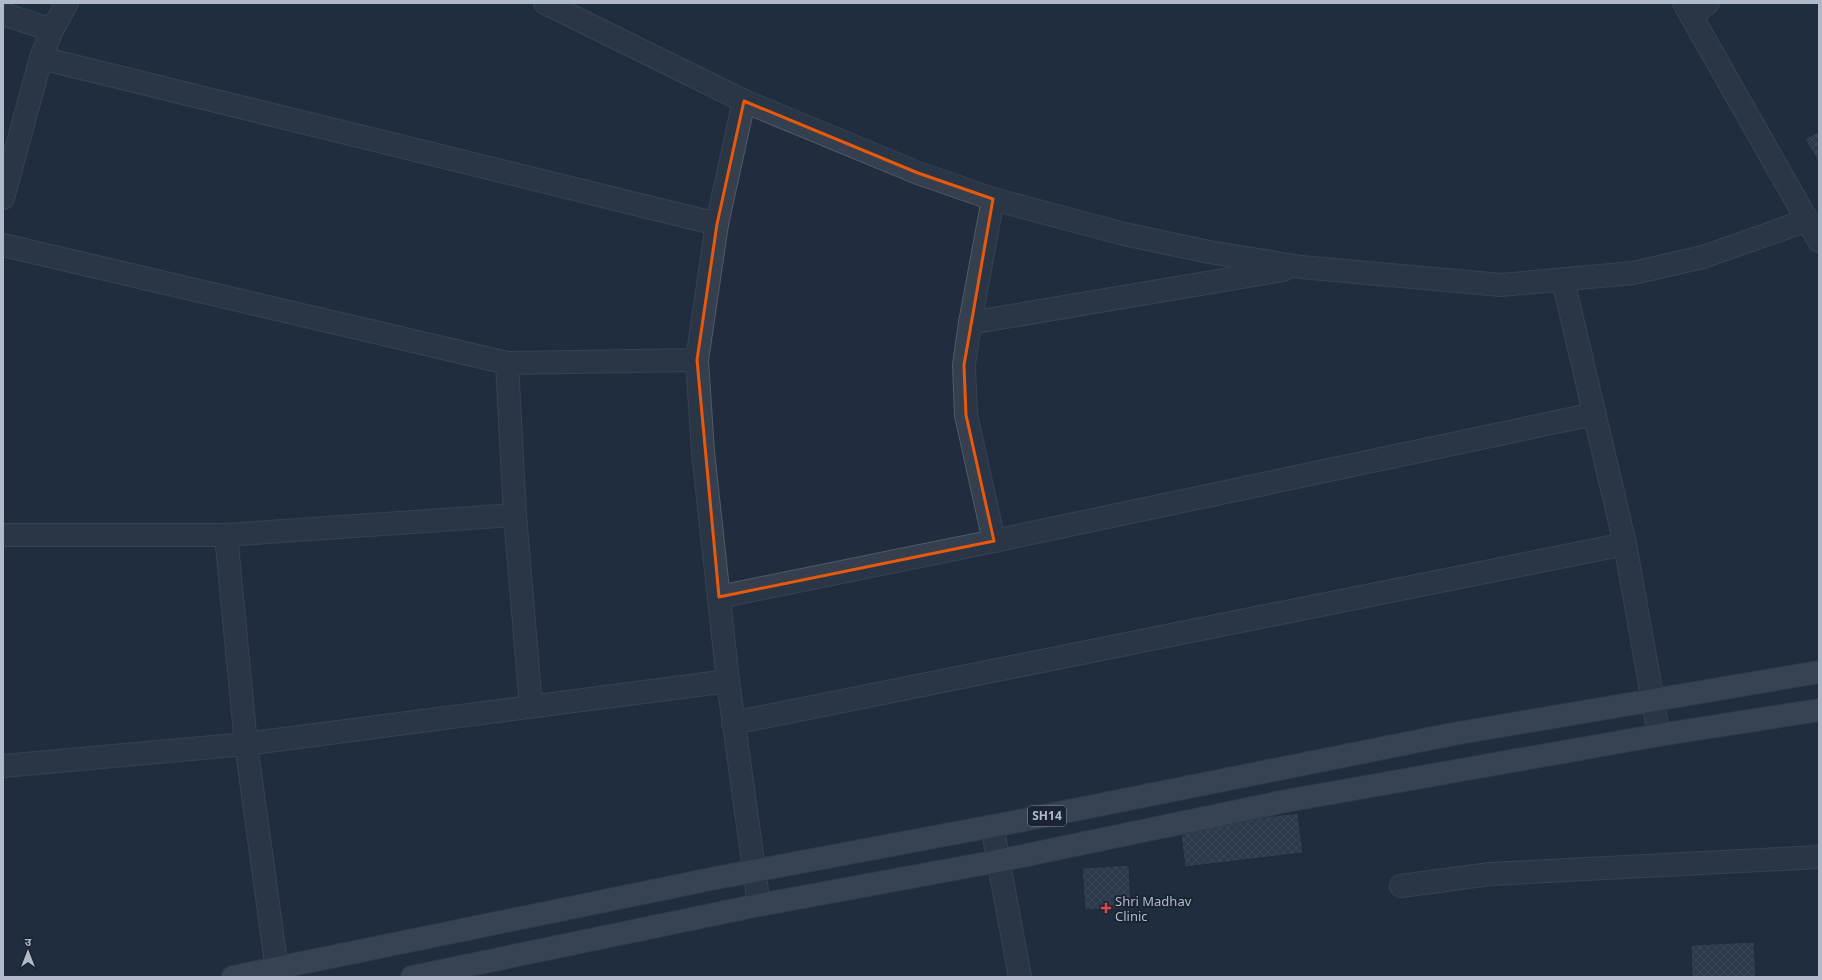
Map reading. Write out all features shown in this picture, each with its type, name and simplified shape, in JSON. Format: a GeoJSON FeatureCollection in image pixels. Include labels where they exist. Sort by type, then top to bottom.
{"type":"FeatureCollection","features":[{"type":"Feature","properties":{"kind":"main road","name":"SH14"},"geometry":{"type":"LineString","coordinates":[[234,977],[277,973],[755,871],[1111,803],[1453,734],[1819,672]]}},
{"type":"Feature","properties":{"kind":"main road"},"geometry":{"type":"LineString","coordinates":[[412,977],[759,905],[998,861],[1286,801],[1659,735],[1819,710]]}},
{"type":"Feature","properties":{"kind":"main road"},"geometry":{"type":"LineString","coordinates":[[1111,803],[1119,836]]}},
{"type":"Feature","properties":{"kind":"street"},"geometry":{"type":"LineString","coordinates":[[3,198],[41,58],[52,30],[66,3]]}},
{"type":"Feature","properties":{"kind":"street"},"geometry":{"type":"LineString","coordinates":[[545,3],[744,101],[918,173],[994,199],[1124,234],[1209,252],[1301,267],[1501,285],[1633,273],[1703,257],[1808,220]]}},
{"type":"Feature","properties":{"kind":"street"},"geometry":{"type":"LineString","coordinates":[[1694,7],[1819,241]]}},
{"type":"Feature","properties":{"kind":"street"},"geometry":{"type":"LineString","coordinates":[[3,14],[52,30]]}},
{"type":"Feature","properties":{"kind":"street"},"geometry":{"type":"LineString","coordinates":[[41,58],[717,224]]}},
{"type":"Feature","properties":{"kind":"street"},"geometry":{"type":"LineString","coordinates":[[744,101],[717,224],[697,360],[703,452],[728,681],[759,905]]}},
{"type":"Feature","properties":{"kind":"street"},"geometry":{"type":"LineString","coordinates":[[994,199],[970,323],[964,365],[966,415],[994,541]]}},
{"type":"Feature","properties":{"kind":"street"},"geometry":{"type":"LineString","coordinates":[[3,245],[507,363],[697,360]]}},
{"type":"Feature","properties":{"kind":"street"},"geometry":{"type":"LineString","coordinates":[[970,323],[1301,267]]}},
{"type":"Feature","properties":{"kind":"street"},"geometry":{"type":"LineString","coordinates":[[1563,280],[1625,544],[1659,735]]}},
{"type":"Feature","properties":{"kind":"street"},"geometry":{"type":"LineString","coordinates":[[507,363],[516,515],[531,706]]}},
{"type":"Feature","properties":{"kind":"street"},"geometry":{"type":"LineString","coordinates":[[719,597],[994,541],[1594,414]]}},
{"type":"Feature","properties":{"kind":"street"},"geometry":{"type":"LineString","coordinates":[[3,535],[226,535],[516,515]]}},
{"type":"Feature","properties":{"kind":"street"},"geometry":{"type":"LineString","coordinates":[[226,535],[246,744],[277,973]]}},
{"type":"Feature","properties":{"kind":"street"},"geometry":{"type":"LineString","coordinates":[[733,723],[1625,544]]}},
{"type":"Feature","properties":{"kind":"street"},"geometry":{"type":"LineString","coordinates":[[3,766],[246,744],[728,681]]}},
{"type":"Feature","properties":{"kind":"street"},"geometry":{"type":"LineString","coordinates":[[992,826],[1020,977]]}},
{"type":"Feature","properties":{"kind":"street"},"geometry":{"type":"LineString","coordinates":[[1401,886],[1490,874],[1819,857]]}},
{"type":"Feature","properties":{"kind":"highlighted area"},"geometry":{"type":"Polygon","coordinates":[[[744,101],[918,173],[993,199],[964,365],[966,415],[994,541],[719,597],[697,360],[717,224],[744,101]]]}},
{"type":"Feature","properties":{"kind":"building"},"geometry":{"type":"Polygon","coordinates":[[[1819,131],[1819,163],[1805,139],[1819,131]]]}},
{"type":"Feature","properties":{"kind":"building"},"geometry":{"type":"Polygon","coordinates":[[[1298,813],[1303,853],[1185,867],[1180,827],[1298,813]]]}},
{"type":"Feature","properties":{"kind":"building"},"geometry":{"type":"Polygon","coordinates":[[[1129,865],[1131,908],[1085,910],[1082,868],[1129,865]]]}},
{"type":"Feature","properties":{"kind":"building"},"geometry":{"type":"Polygon","coordinates":[[[1754,942],[1756,977],[1692,977],[1691,945],[1754,942]]]}},
{"type":"Feature","properties":{"kind":"place","name":"Shri Madhav Clinic"},"geometry":{"type":"Point","coordinates":[1106,908]}}]}
